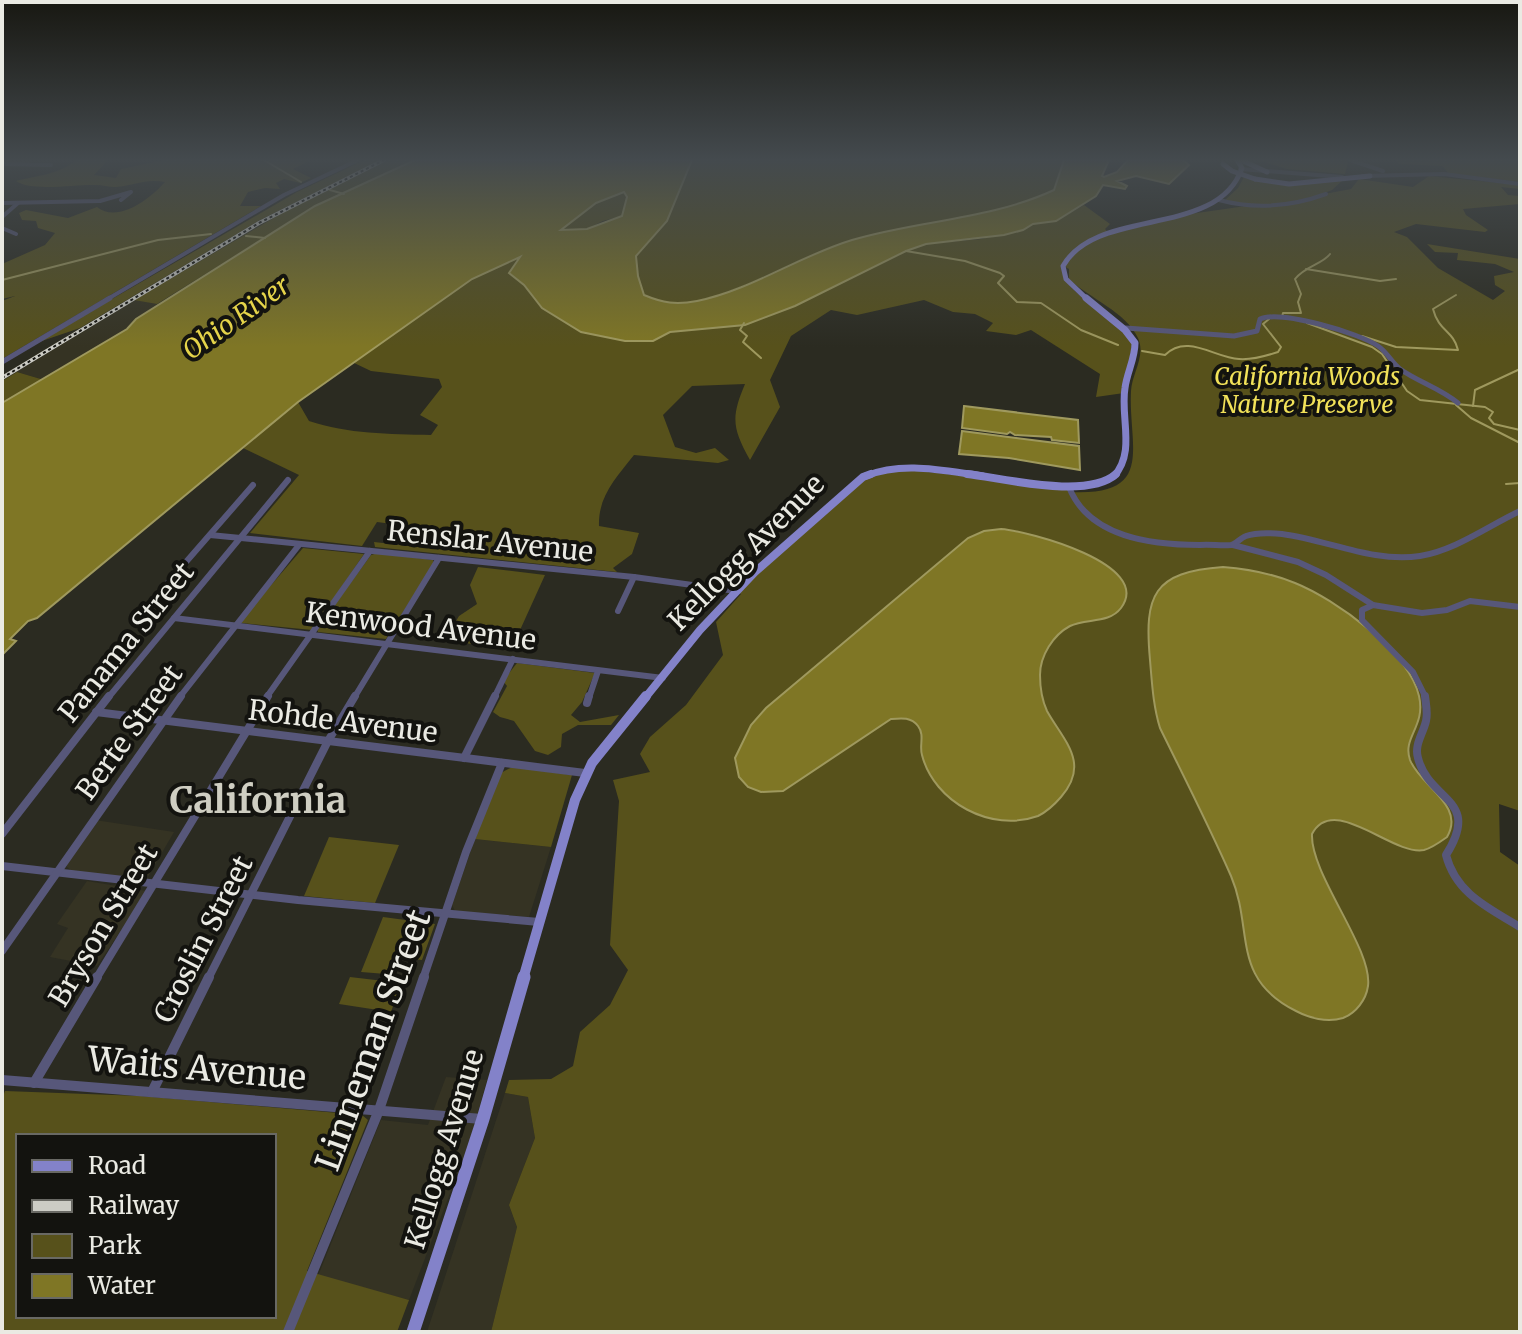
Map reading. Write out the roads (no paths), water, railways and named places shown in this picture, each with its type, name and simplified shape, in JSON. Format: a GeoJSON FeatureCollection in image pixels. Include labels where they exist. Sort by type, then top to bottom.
{"type":"FeatureCollection","features":[{"type":"Feature","properties":{"kind":"main road"},"geometry":{"type":"LineString","coordinates":[[1126,328],[1068,285],[1063,272],[1067,256],[1092,240],[1155,222]]}},
{"type":"Feature","properties":{"kind":"main road","name":"Kellogg Avenue"},"geometry":{"type":"LineString","coordinates":[[413,1332],[483,1119],[585,773],[736,591],[847,488],[874,472],[918,468],[1069,487],[1094,485],[1120,472],[1126,461],[1124,393],[1135,350],[1126,328]]}},
{"type":"Feature","properties":{"kind":"street"},"geometry":{"type":"LineString","coordinates":[[2,362],[238,222]]}},
{"type":"Feature","properties":{"kind":"street"},"geometry":{"type":"LineString","coordinates":[[2,230],[16,234]]}},
{"type":"Feature","properties":{"kind":"street"},"geometry":{"type":"LineString","coordinates":[[1126,328],[1234,336],[1257,331],[1260,319],[1267,316],[1311,321],[1378,346],[1400,369],[1444,391],[1458,403]]}},
{"type":"Feature","properties":{"kind":"street","name":"Panama Street"},"geometry":{"type":"LineString","coordinates":[[2,834],[96,712],[288,480]]}},
{"type":"Feature","properties":{"kind":"street"},"geometry":{"type":"LineString","coordinates":[[159,593],[253,485]]}},
{"type":"Feature","properties":{"kind":"street"},"geometry":{"type":"LineString","coordinates":[[1069,487],[1081,509],[1130,539],[1161,546],[1233,545],[1298,562],[1338,582],[1373,605],[1422,613],[1478,601],[1520,607]]}},
{"type":"Feature","properties":{"kind":"street"},"geometry":{"type":"LineString","coordinates":[[1233,545],[1247,535],[1271,533],[1375,555],[1426,556],[1460,545],[1520,511]]}},
{"type":"Feature","properties":{"kind":"street","name":"Renslar Avenue"},"geometry":{"type":"LineString","coordinates":[[210,535],[720,586],[736,591]]}},
{"type":"Feature","properties":{"kind":"street","name":"Berte Street"},"geometry":{"type":"LineString","coordinates":[[2,951],[163,720],[299,545]]}},
{"type":"Feature","properties":{"kind":"street","name":"Bryson Street"},"geometry":{"type":"LineString","coordinates":[[34,1083],[245,731],[370,551]]}},
{"type":"Feature","properties":{"kind":"street","name":"Croslin Street"},"geometry":{"type":"LineString","coordinates":[[152,1092],[328,741],[439,558]]}},
{"type":"Feature","properties":{"kind":"street"},"geometry":{"type":"LineString","coordinates":[[618,611],[634,577]]}},
{"type":"Feature","properties":{"kind":"street"},"geometry":{"type":"LineString","coordinates":[[1373,605],[1362,610],[1362,620],[1406,662],[1424,695],[1428,716],[1417,744],[1417,758],[1428,776],[1448,797],[1457,814],[1457,838],[1446,855],[1449,868],[1461,887],[1478,902],[1520,927]]}},
{"type":"Feature","properties":{"kind":"street","name":"Kenwood Avenue"},"geometry":{"type":"LineString","coordinates":[[174,618],[663,678]]}},
{"type":"Feature","properties":{"kind":"street"},"geometry":{"type":"LineString","coordinates":[[464,758],[513,659]]}},
{"type":"Feature","properties":{"kind":"street"},"geometry":{"type":"LineString","coordinates":[[587,703],[598,671]]}},
{"type":"Feature","properties":{"kind":"street","name":"Rohde Avenue"},"geometry":{"type":"LineString","coordinates":[[96,712],[585,773]]}},
{"type":"Feature","properties":{"kind":"street","name":"Linneman Street"},"geometry":{"type":"LineString","coordinates":[[288,1332],[379,1110],[484,803],[502,763]]}},
{"type":"Feature","properties":{"kind":"street"},"geometry":{"type":"LineString","coordinates":[[2,866],[539,922]]}},
{"type":"Feature","properties":{"kind":"street","name":"Waits Avenue"},"geometry":{"type":"LineString","coordinates":[[2,1080],[483,1119]]}},
{"type":"Feature","properties":{"kind":"water","name":"Ohio River"},"geometry":{"type":"Polygon","coordinates":[[[289,222],[571,222],[561,230],[587,229],[605,222],[666,222],[636,256],[638,276],[644,295],[683,303],[737,289],[832,247],[877,233],[934,222],[1046,222],[1004,235],[926,244],[795,306],[745,325],[670,332],[653,341],[625,341],[581,332],[542,308],[524,285],[509,273],[520,257],[472,279],[298,402],[37,618],[28,621],[10,639],[16,641],[2,655],[2,403],[127,329],[136,319],[289,222]]]}},
{"type":"Feature","properties":{"kind":"water"},"geometry":{"type":"Polygon","coordinates":[[[964,406],[1078,420],[1079,443],[962,428],[964,406]]]}},
{"type":"Feature","properties":{"kind":"water"},"geometry":{"type":"Polygon","coordinates":[[[962,431],[1079,446],[1080,470],[1009,458],[959,454],[962,431]]]}},
{"type":"Feature","properties":{"kind":"water"},"geometry":{"type":"Polygon","coordinates":[[[1001,529],[1036,536],[1084,553],[1105,564],[1120,577],[1126,592],[1116,613],[1064,630],[1053,640],[1042,661],[1040,680],[1044,702],[1074,762],[1070,785],[1061,797],[1038,816],[1020,820],[984,817],[967,810],[939,787],[922,755],[920,729],[903,718],[891,719],[783,791],[761,792],[748,787],[739,777],[735,758],[751,725],[766,708],[968,538],[984,531],[1001,529]]]}},
{"type":"Feature","properties":{"kind":"water"},"geometry":{"type":"Polygon","coordinates":[[[1223,567],[1250,570],[1295,583],[1330,601],[1386,645],[1412,679],[1419,696],[1419,716],[1408,752],[1410,760],[1451,815],[1447,837],[1424,850],[1396,844],[1349,823],[1334,820],[1322,823],[1312,834],[1321,869],[1367,970],[1368,986],[1363,1001],[1343,1018],[1325,1020],[1301,1014],[1275,998],[1261,984],[1247,951],[1238,896],[1231,876],[1160,728],[1153,694],[1149,638],[1152,603],[1168,581],[1181,574],[1223,567]]]}},
{"type":"Feature","properties":{"kind":"waterway"},"geometry":{"type":"LineString","coordinates":[[2,280],[158,240],[211,234]]}},
{"type":"Feature","properties":{"kind":"waterway"},"geometry":{"type":"LineString","coordinates":[[246,236],[265,238]]}},
{"type":"Feature","properties":{"kind":"waterway"},"geometry":{"type":"LineString","coordinates":[[906,251],[965,261],[1000,273],[1004,276],[998,283],[1017,302],[1041,303],[1081,330],[1118,345]]}},
{"type":"Feature","properties":{"kind":"waterway"},"geometry":{"type":"LineString","coordinates":[[1307,269],[1330,254]]}},
{"type":"Feature","properties":{"kind":"waterway"},"geometry":{"type":"LineString","coordinates":[[1282,317],[1283,313],[1301,313],[1298,302],[1301,294],[1295,279],[1307,269]]}},
{"type":"Feature","properties":{"kind":"waterway"},"geometry":{"type":"LineString","coordinates":[[1307,269],[1380,281],[1396,279]]}},
{"type":"Feature","properties":{"kind":"waterway"},"geometry":{"type":"LineString","coordinates":[[1362,336],[1396,347],[1458,350],[1433,309],[1456,295]]}},
{"type":"Feature","properties":{"kind":"waterway"},"geometry":{"type":"LineString","coordinates":[[1142,351],[1165,355],[1182,346],[1192,346],[1230,358],[1264,356],[1278,352],[1281,347],[1263,324],[1269,319]]}},
{"type":"Feature","properties":{"kind":"waterway"},"geometry":{"type":"LineString","coordinates":[[744,323],[740,330],[747,336],[743,342],[761,358]]}},
{"type":"Feature","properties":{"kind":"waterway"},"geometry":{"type":"LineString","coordinates":[[1307,323],[1372,347],[1382,354],[1407,391],[1420,400],[1473,406]]}},
{"type":"Feature","properties":{"kind":"waterway"},"geometry":{"type":"LineString","coordinates":[[1473,406],[1475,390],[1520,369]]}},
{"type":"Feature","properties":{"kind":"waterway"},"geometry":{"type":"LineString","coordinates":[[1456,405],[1471,418],[1520,443]]}},
{"type":"Feature","properties":{"kind":"waterway"},"geometry":{"type":"LineString","coordinates":[[1473,406],[1493,412],[1489,418],[1494,424],[1520,430]]}},
{"type":"Feature","properties":{"kind":"waterway"},"geometry":{"type":"LineString","coordinates":[[1506,484],[1520,483]]}},
{"type":"Feature","properties":{"kind":"railway"},"geometry":{"type":"LineString","coordinates":[[2,378],[260,222]]}},
{"type":"Feature","properties":{"kind":"district","name":"California"},"geometry":{"type":"Point","coordinates":[258,800]}},
{"type":"Feature","properties":{"kind":"park label","name":"California Woods Nature Preserve"},"geometry":{"type":"Point","coordinates":[1307,391]}}]}
